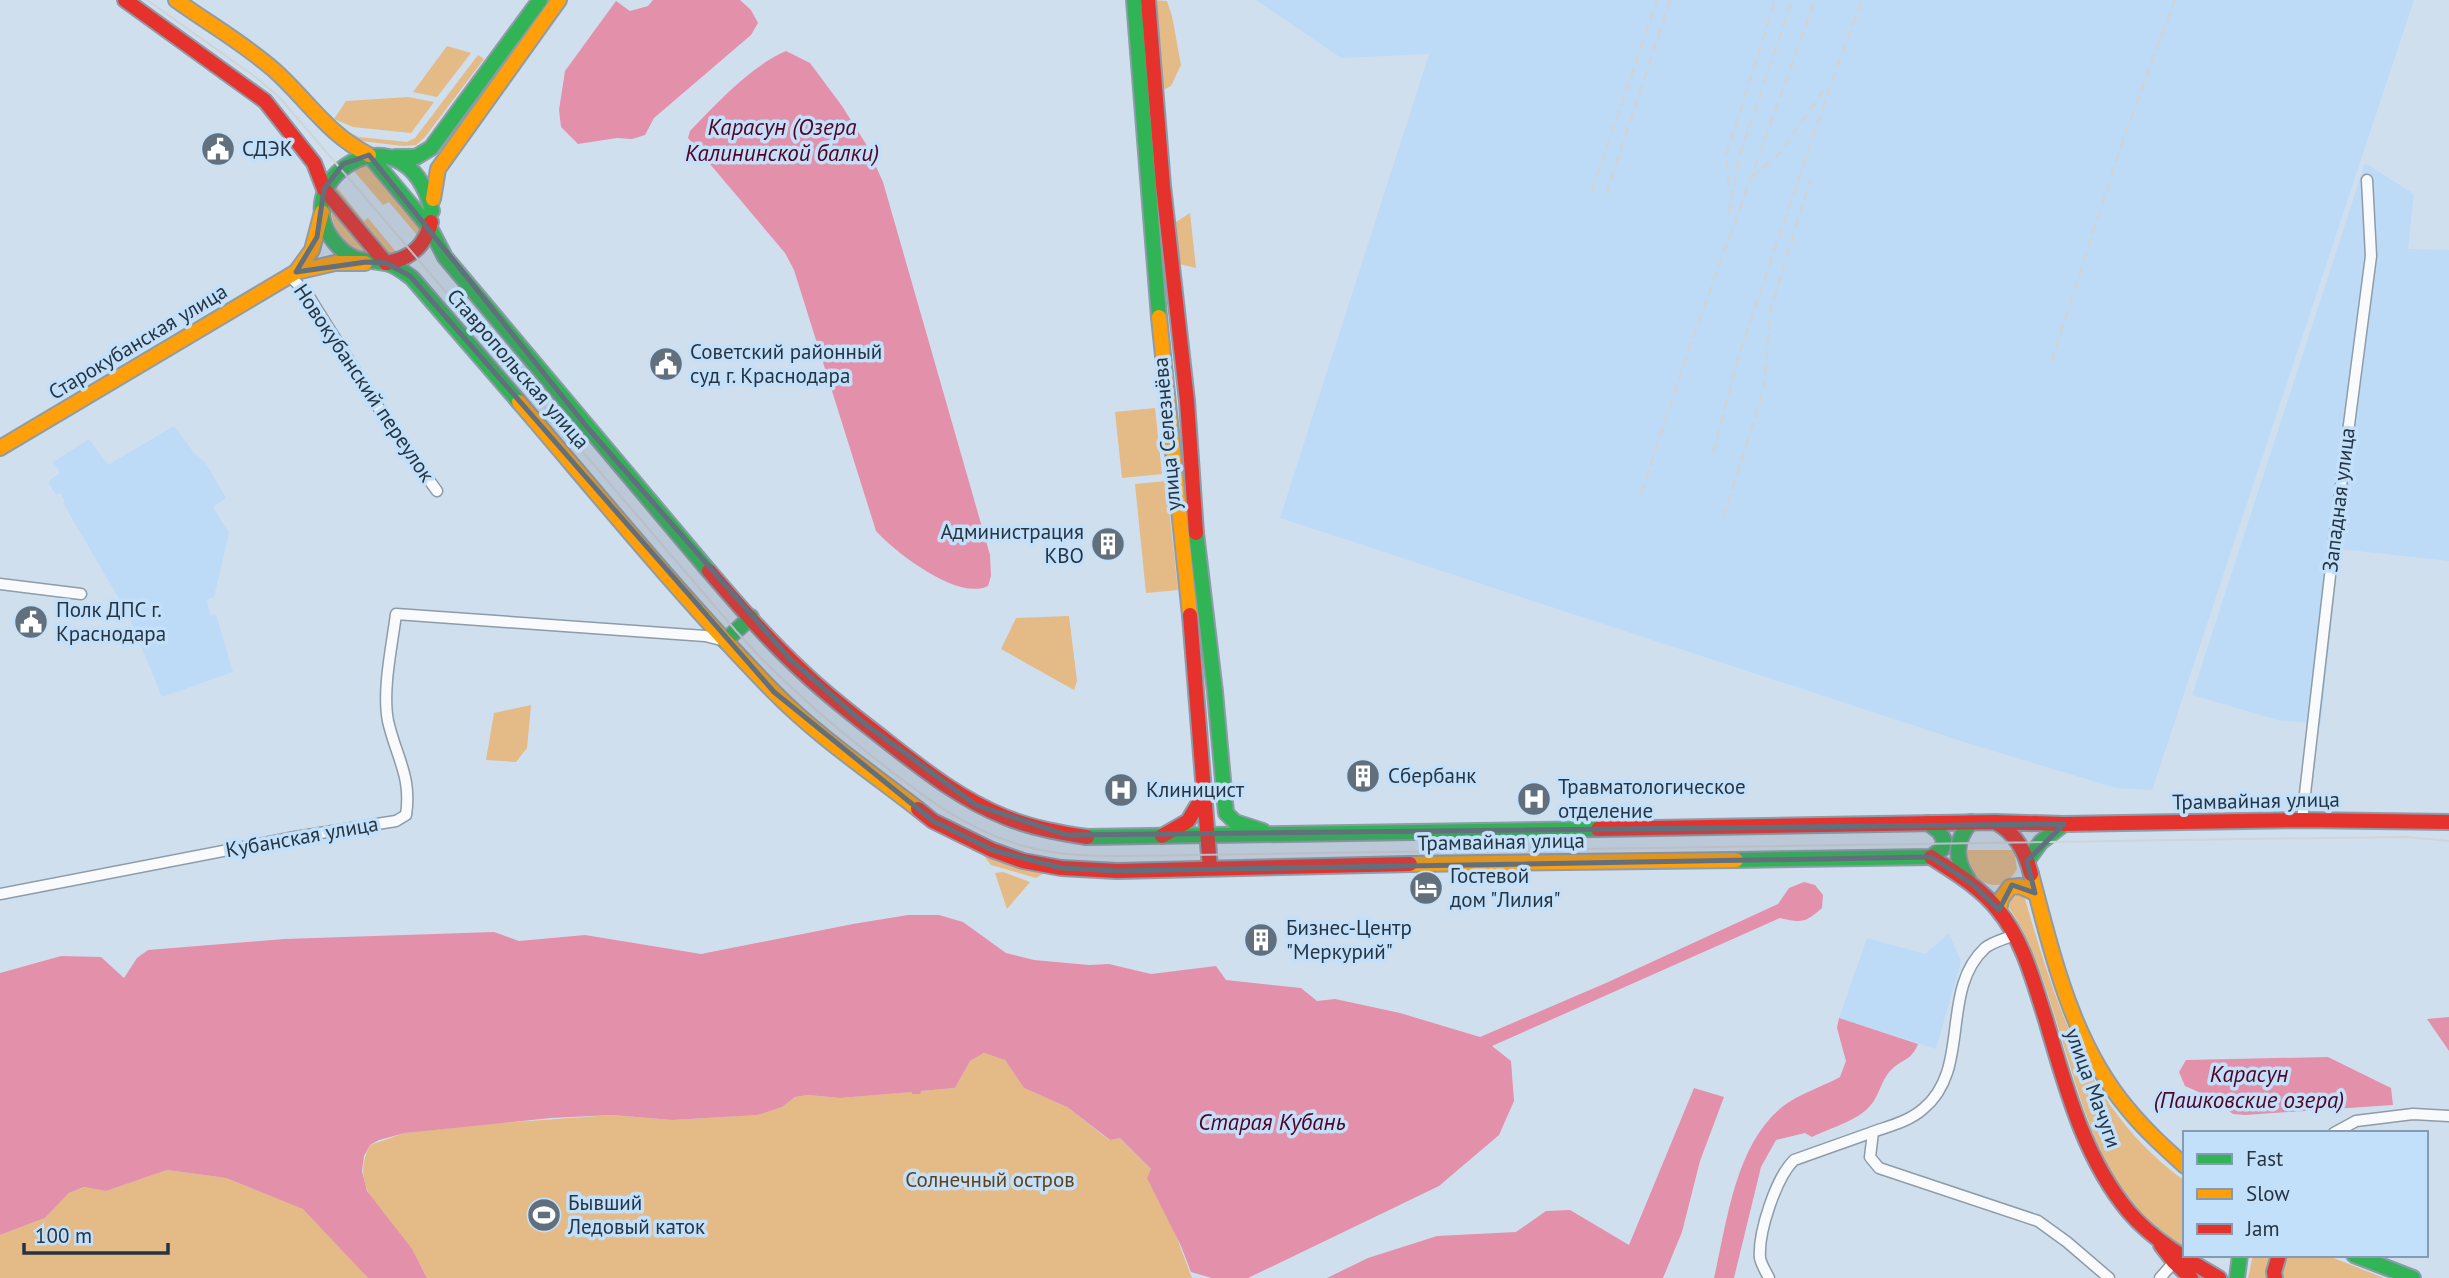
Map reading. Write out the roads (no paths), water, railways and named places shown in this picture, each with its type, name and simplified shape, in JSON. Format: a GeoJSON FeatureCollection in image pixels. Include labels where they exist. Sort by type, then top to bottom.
{"type":"FeatureCollection","features":[{"type":"Feature","properties":{"kind":"main road"},"geometry":{"type":"LineString","coordinates":[[125,0],[251,89],[278,115],[314,163],[324,189],[386,263],[406,259],[424,242],[430,228],[438,169],[559,0]]}},
{"type":"Feature","properties":{"kind":"main road"},"geometry":{"type":"LineString","coordinates":[[176,0],[285,80],[338,139],[349,147],[369,155],[391,158],[406,165],[425,187],[432,211]]}},
{"type":"Feature","properties":{"kind":"main road"},"geometry":{"type":"LineString","coordinates":[[324,189],[343,164],[350,160],[369,155],[406,157],[426,153],[457,115],[540,0]]}},
{"type":"Feature","properties":{"kind":"main road","name":"улица Селезнёва"},"geometry":{"type":"LineString","coordinates":[[1134,0],[1159,318],[1170,403],[1210,868]]}},
{"type":"Feature","properties":{"kind":"main road","name":"улица Селезнёва"},"geometry":{"type":"LineString","coordinates":[[1148,0],[1163,186],[1187,401],[1197,545],[1226,813],[1243,826],[1272,834]]}},
{"type":"Feature","properties":{"kind":"main road"},"geometry":{"type":"LineString","coordinates":[[369,155],[430,228]]}},
{"type":"Feature","properties":{"kind":"main road","name":"Ставропольская улица"},"geometry":{"type":"LineString","coordinates":[[324,189],[322,212],[329,233],[339,248],[366,262],[386,263],[410,276],[419,285],[725,641],[774,692],[815,728],[933,821],[992,850],[1023,861]]}},
{"type":"Feature","properties":{"kind":"main road","name":"Старокубанская улица"},"geometry":{"type":"LineString","coordinates":[[293,274],[312,250],[322,212]]}},
{"type":"Feature","properties":{"kind":"main road","name":"Ставропольская улица"},"geometry":{"type":"LineString","coordinates":[[430,228],[445,257],[580,419],[802,672],[925,771],[976,806],[1027,827]]}},
{"type":"Feature","properties":{"kind":"main road","name":"Старокубанская улица"},"geometry":{"type":"LineString","coordinates":[[0,447],[293,274],[335,263],[366,262]]}},
{"type":"Feature","properties":{"kind":"main road"},"geometry":{"type":"LineString","coordinates":[[725,641],[751,617]]}},
{"type":"Feature","properties":{"kind":"main road"},"geometry":{"type":"LineString","coordinates":[[1161,837],[1195,816],[1205,792]]}},
{"type":"Feature","properties":{"kind":"main road"},"geometry":{"type":"LineString","coordinates":[[1972,822],[1961,838],[1956,853],[1963,873],[1972,884]]}},
{"type":"Feature","properties":{"kind":"main road","name":"Трамвайная улица"},"geometry":{"type":"LineString","coordinates":[[1027,827],[1091,837],[1161,837],[1972,822],[2449,822]]}},
{"type":"Feature","properties":{"kind":"main road","name":"улица Мачуги"},"geometry":{"type":"LineString","coordinates":[[1995,822],[2013,832],[2027,861],[2061,984],[2085,1046],[2110,1089],[2148,1135],[2183,1164]]}},
{"type":"Feature","properties":{"kind":"main road"},"geometry":{"type":"LineString","coordinates":[[1928,823],[1941,831],[1944,838],[1944,848],[1940,854],[1931,858]]}},
{"type":"Feature","properties":{"kind":"main road"},"geometry":{"type":"LineString","coordinates":[[2027,861],[2041,842],[2064,824]]}},
{"type":"Feature","properties":{"kind":"main road","name":"Трамвайная улица"},"geometry":{"type":"LineString","coordinates":[[1023,861],[1090,871],[1931,858]]}},
{"type":"Feature","properties":{"kind":"main road","name":"улица Мачуги"},"geometry":{"type":"LineString","coordinates":[[1931,858],[1972,884],[1999,910],[2014,935],[2031,976],[2076,1114],[2101,1169],[2128,1211],[2183,1256]]}},
{"type":"Feature","properties":{"kind":"main road"},"geometry":{"type":"LineString","coordinates":[[1999,910],[2001,899],[2010,887],[2020,886],[2035,893]]}},
{"type":"Feature","properties":{"kind":"main road"},"geometry":{"type":"LineString","coordinates":[[2154,1235],[2174,1262],[2191,1278]]}},
{"type":"Feature","properties":{"kind":"main road","name":"улица Мачуги"},"geometry":{"type":"LineString","coordinates":[[2184,1257],[2219,1278]]}},
{"type":"Feature","properties":{"kind":"main road"},"geometry":{"type":"LineString","coordinates":[[2237,1278],[2240,1257]]}},
{"type":"Feature","properties":{"kind":"main road"},"geometry":{"type":"LineString","coordinates":[[2275,1278],[2273,1272],[2278,1257]]}},
{"type":"Feature","properties":{"kind":"main road"},"geometry":{"type":"LineString","coordinates":[[2359,1257],[2413,1278]]}},
{"type":"Feature","properties":{"kind":"street","name":"Западная улица"},"geometry":{"type":"LineString","coordinates":[[2302,820],[2334,532],[2371,256],[2367,180]]}},
{"type":"Feature","properties":{"kind":"street","name":"Новокубанский переулок"},"geometry":{"type":"LineString","coordinates":[[293,274],[390,426],[437,491]]}},
{"type":"Feature","properties":{"kind":"street"},"geometry":{"type":"LineString","coordinates":[[0,584],[81,594]]}},
{"type":"Feature","properties":{"kind":"street","name":"Кубанская улица"},"geometry":{"type":"LineString","coordinates":[[0,894],[396,821],[406,815],[409,796],[405,773],[388,722],[387,703],[396,614],[705,636],[725,641]]}},
{"type":"Feature","properties":{"kind":"street"},"geometry":{"type":"LineString","coordinates":[[1769,1278],[1760,1259],[1765,1224],[1784,1170],[1794,1160],[1904,1122],[1924,1109],[1941,1090],[1948,1073],[1962,988],[1973,962],[1986,947],[2014,935]]}},
{"type":"Feature","properties":{"kind":"street"},"geometry":{"type":"LineString","coordinates":[[2338,1131],[2356,1121],[2413,1114],[2449,1116]]}},
{"type":"Feature","properties":{"kind":"street"},"geometry":{"type":"LineString","coordinates":[[1873,1132],[1870,1157],[1879,1168],[2038,1221],[2109,1278]]}},
{"type":"Feature","properties":{"kind":"street"},"geometry":{"type":"LineString","coordinates":[[2160,1278],[2174,1262]]}},
{"type":"Feature","properties":{"kind":"water","name":"Карасун (Озера Калининской балки)"},"geometry":{"type":"Polygon","coordinates":[[[653,0],[740,0],[751,10],[758,23],[751,35],[654,118],[645,135],[632,139],[617,138],[578,144],[561,127],[559,110],[565,71],[616,1],[630,11],[648,6],[653,0]]]}},
{"type":"Feature","properties":{"kind":"water","name":"Карасун (Озера Калининской балки)"},"geometry":{"type":"Polygon","coordinates":[[[786,51],[810,63],[842,106],[866,144],[883,182],[990,555],[991,576],[988,586],[975,589],[945,581],[912,562],[876,531],[794,270],[785,253],[688,138],[690,131],[735,86],[760,66],[786,51]]]}},
{"type":"Feature","properties":{"kind":"water","name":"Старая Кубань"},"geometry":{"type":"Polygon","coordinates":[[[1804,882],[1815,885],[1823,895],[1822,908],[1811,917],[1798,921],[1780,918],[1492,1046],[1511,1061],[1514,1101],[1499,1135],[1439,1186],[1248,1278],[1212,1278],[1191,1272],[1147,1178],[1151,1169],[1120,1138],[1110,1140],[1067,1107],[1024,1088],[1005,1060],[984,1053],[970,1061],[955,1088],[921,1091],[920,1094],[912,1092],[840,1098],[808,1095],[795,1097],[782,1107],[758,1115],[672,1120],[612,1115],[551,1118],[405,1133],[379,1140],[370,1145],[364,1156],[362,1171],[367,1191],[412,1249],[427,1278],[368,1278],[303,1209],[226,1178],[167,1170],[106,1191],[84,1187],[69,1193],[45,1218],[0,1235],[0,973],[61,956],[101,957],[124,978],[137,958],[148,950],[284,939],[494,932],[519,941],[585,935],[701,954],[853,924],[908,915],[939,915],[963,922],[1006,953],[1034,960],[1109,964],[1151,974],[1216,966],[1226,980],[1301,988],[1317,1001],[1335,999],[1400,1013],[1480,1037],[1778,904],[1789,888],[1804,882]]]}},
{"type":"Feature","properties":{"kind":"water"},"geometry":{"type":"Polygon","coordinates":[[[2449,1017],[2449,1051],[2427,1019],[2449,1017]]]}},
{"type":"Feature","properties":{"kind":"water"},"geometry":{"type":"Polygon","coordinates":[[[1839,1018],[1918,1044],[1910,1056],[1888,1073],[1873,1102],[1858,1116],[1812,1137],[1805,1133],[1776,1140],[1761,1167],[1734,1278],[1714,1278],[1735,1186],[1753,1142],[1766,1123],[1782,1107],[1840,1077],[1846,1061],[1837,1028],[1839,1018]]]}},
{"type":"Feature","properties":{"kind":"water","name":"Карасун (Пашковские озера)"},"geometry":{"type":"Polygon","coordinates":[[[2328,1057],[2391,1088],[2393,1105],[2233,1114],[2212,1098],[2185,1086],[2179,1072],[2186,1060],[2328,1057]]]}},
{"type":"Feature","properties":{"kind":"water"},"geometry":{"type":"Polygon","coordinates":[[[1694,1088],[1724,1097],[1700,1161],[1682,1232],[1663,1278],[1327,1278],[1368,1258],[1437,1236],[1516,1232],[1546,1211],[1570,1210],[1629,1245],[1694,1088]]]}},
{"type":"Feature","properties":{"kind":"tram line"},"geometry":{"type":"LineString","coordinates":[[147,0],[257,78],[280,98],[736,631],[769,665],[837,728],[908,784],[963,821],[1002,839],[1063,854],[1129,856],[2407,837],[2449,841]]}},
{"type":"Feature","properties":{"kind":"railway"},"geometry":{"type":"LineString","coordinates":[[1592,191],[1657,0]]}},
{"type":"Feature","properties":{"kind":"railway"},"geometry":{"type":"LineString","coordinates":[[1606,194],[1670,0]]}},
{"type":"Feature","properties":{"kind":"railway"},"geometry":{"type":"LineString","coordinates":[[1729,185],[1726,156],[1775,0]]}},
{"type":"Feature","properties":{"kind":"railway"},"geometry":{"type":"LineString","coordinates":[[1729,214],[1739,157],[1792,0]]}},
{"type":"Feature","properties":{"kind":"railway"},"geometry":{"type":"LineString","coordinates":[[1641,494],[1690,346],[1815,0]]}},
{"type":"Feature","properties":{"kind":"railway"},"geometry":{"type":"LineString","coordinates":[[1713,453],[1740,352],[1862,0]]}},
{"type":"Feature","properties":{"kind":"railway"},"geometry":{"type":"LineString","coordinates":[[2051,362],[2124,137],[2175,0]]}},
{"type":"Feature","properties":{"kind":"railway"},"geometry":{"type":"LineString","coordinates":[[1751,177],[1779,154],[1823,91]]}},
{"type":"Feature","properties":{"kind":"railway"},"geometry":{"type":"LineString","coordinates":[[1723,518],[1764,389],[1770,312],[1810,180]]}},
{"type":"Feature","properties":{"kind":"place","name":"СДЭК"},"geometry":{"type":"Point","coordinates":[218,149]}},
{"type":"Feature","properties":{"kind":"place","name":"Советский районный суд г. Краснодара"},"geometry":{"type":"Point","coordinates":[666,364]}},
{"type":"Feature","properties":{"kind":"place","name":"Администрация КВО"},"geometry":{"type":"Point","coordinates":[1108,544]}},
{"type":"Feature","properties":{"kind":"place","name":"Полк ДПС г. Краснодара"},"geometry":{"type":"Point","coordinates":[31,622]}},
{"type":"Feature","properties":{"kind":"place","name":"Сбербанк"},"geometry":{"type":"Point","coordinates":[1363,776]}},
{"type":"Feature","properties":{"kind":"place","name":"Клиницист"},"geometry":{"type":"Point","coordinates":[1121,790]}},
{"type":"Feature","properties":{"kind":"place","name":"Травматологическое отделение"},"geometry":{"type":"Point","coordinates":[1534,799]}},
{"type":"Feature","properties":{"kind":"place","name":"Гостевой дом \"Лилия\""},"geometry":{"type":"Point","coordinates":[1426,888]}},
{"type":"Feature","properties":{"kind":"place","name":"Бизнес-Центр \"Меркурий\""},"geometry":{"type":"Point","coordinates":[1261,940]}},
{"type":"Feature","properties":{"kind":"place","name":"Бывший Ледовый каток"},"geometry":{"type":"Point","coordinates":[544,1215]}},
{"type":"Feature","properties":{"kind":"park label","name":"Солнечный остров"},"geometry":{"type":"Point","coordinates":[990,1180]}}]}
